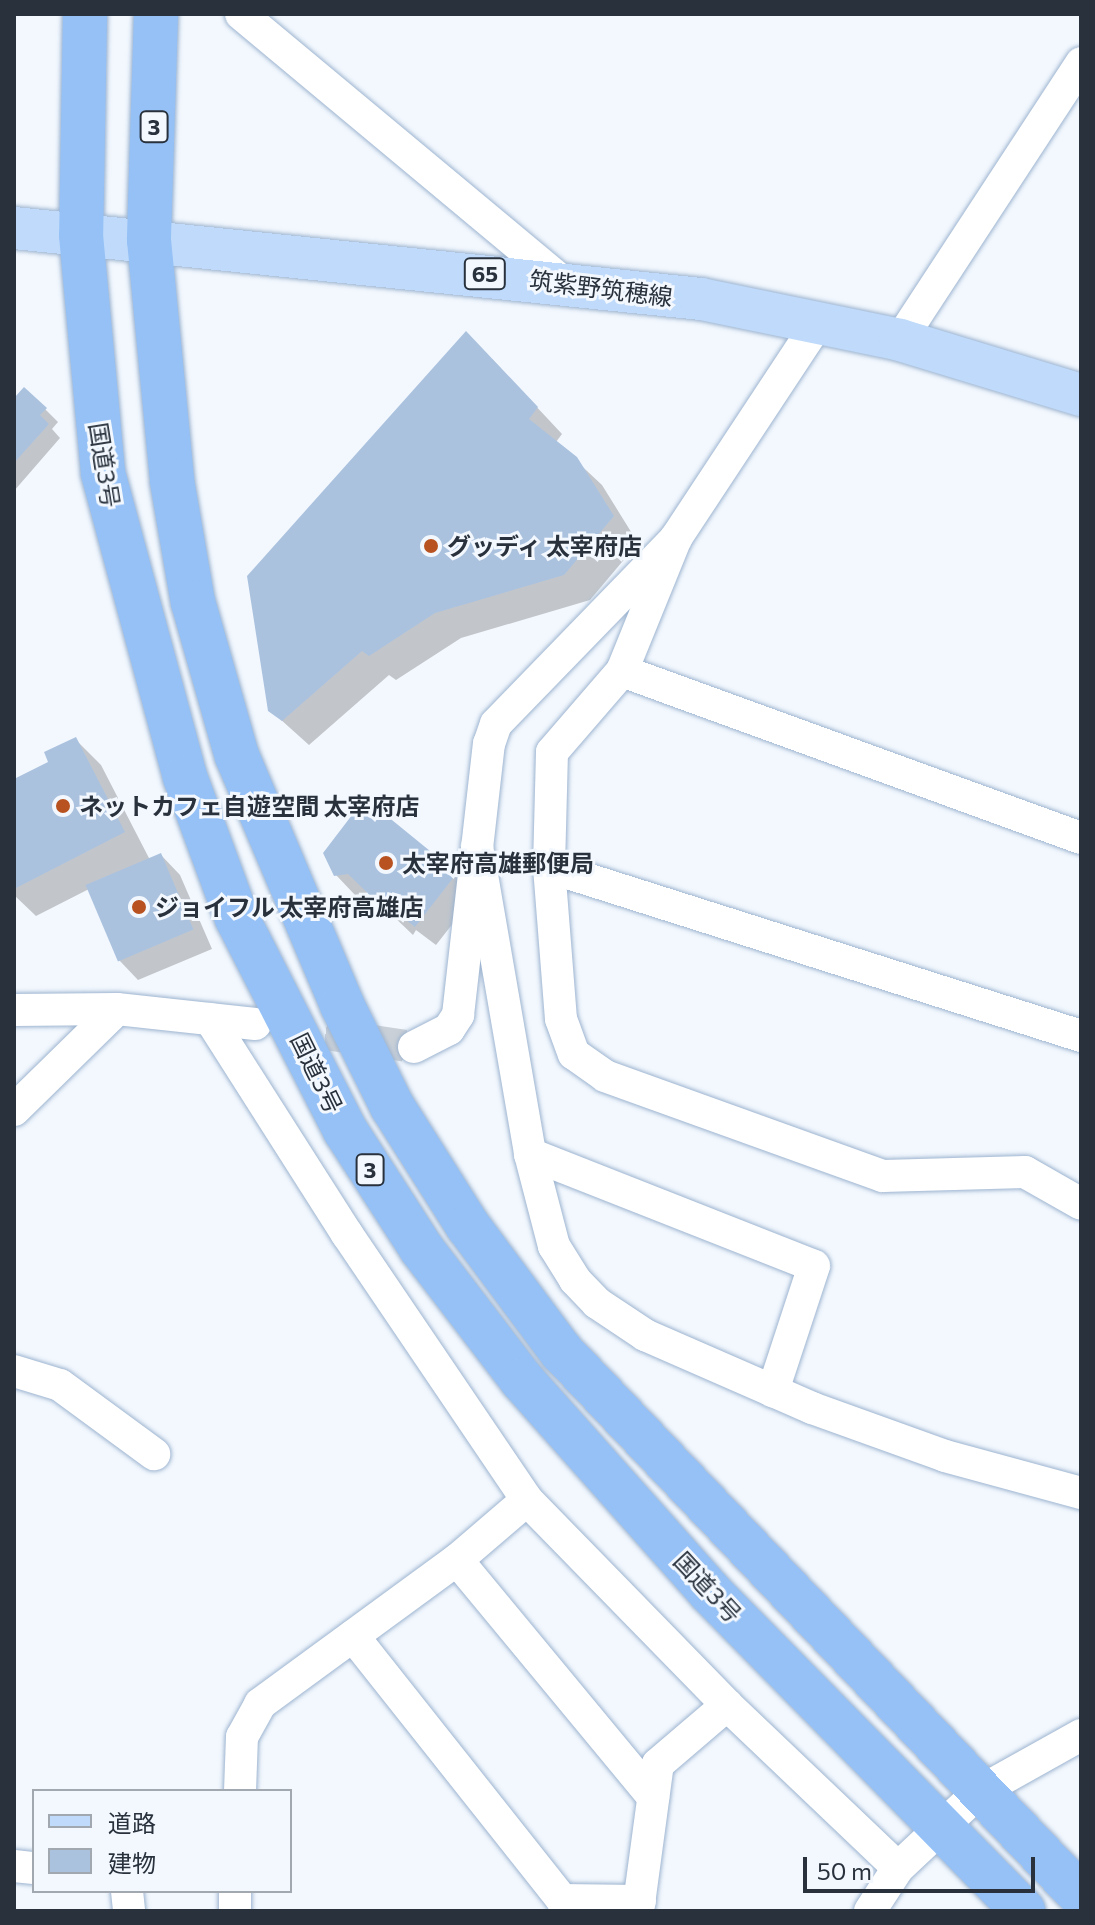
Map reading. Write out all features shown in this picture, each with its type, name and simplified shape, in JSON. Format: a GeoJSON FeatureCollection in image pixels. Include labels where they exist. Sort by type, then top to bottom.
{"type":"FeatureCollection","features":[{"type":"Feature","properties":{"kind":"highway","name":"国道3号"},"geometry":{"type":"LineString","coordinates":[[85,14],[81,235],[103,473],[150,659],[185,777],[237,918],[345,1130],[421,1248],[522,1380],[710,1592],[1023,1911]]}},
{"type":"Feature","properties":{"kind":"highway","name":"3"},"geometry":{"type":"LineString","coordinates":[[156,14],[149,240],[172,481],[193,602],[237,756],[294,900],[392,1106],[468,1226],[561,1351],[1081,1896]]}},
{"type":"Feature","properties":{"kind":"main road","name":"筑紫野筑穂線"},"geometry":{"type":"LineString","coordinates":[[14,228],[564,283],[819,321],[900,340],[1081,395]]}},
{"type":"Feature","properties":{"kind":"street"},"geometry":{"type":"LineString","coordinates":[[241,14],[564,283]]}},
{"type":"Feature","properties":{"kind":"street"},"geometry":{"type":"LineString","coordinates":[[900,340],[1081,63]]}},
{"type":"Feature","properties":{"kind":"street"},"geometry":{"type":"LineString","coordinates":[[14,254],[81,235]]}},
{"type":"Feature","properties":{"kind":"street"},"geometry":{"type":"LineString","coordinates":[[414,1047],[449,1029],[458,1015],[489,744],[496,724],[676,538],[819,321]]}},
{"type":"Feature","properties":{"kind":"street"},"geometry":{"type":"LineString","coordinates":[[676,538],[622,671],[552,752],[549,867],[561,1019],[574,1054],[605,1076],[883,1176],[1025,1172],[1081,1204]]}},
{"type":"Feature","properties":{"kind":"street"},"geometry":{"type":"LineString","coordinates":[[622,671],[1081,838]]}},
{"type":"Feature","properties":{"kind":"street"},"geometry":{"type":"LineString","coordinates":[[477,846],[530,1154],[554,1246],[597,1303],[645,1335],[773,1391],[945,1456],[1081,1493]]}},
{"type":"Feature","properties":{"kind":"street"},"geometry":{"type":"LineString","coordinates":[[549,867],[1081,1036]]}},
{"type":"Feature","properties":{"kind":"street"},"geometry":{"type":"LineString","coordinates":[[14,1010],[117,1009],[255,1024]]}},
{"type":"Feature","properties":{"kind":"street"},"geometry":{"type":"LineString","coordinates":[[14,1110],[117,1009]]}},
{"type":"Feature","properties":{"kind":"street"},"geometry":{"type":"LineString","coordinates":[[210,1019],[347,1234],[527,1500],[727,1705],[898,1868]]}},
{"type":"Feature","properties":{"kind":"street"},"geometry":{"type":"LineString","coordinates":[[530,1154],[814,1266],[773,1391]]}},
{"type":"Feature","properties":{"kind":"street"},"geometry":{"type":"LineString","coordinates":[[14,1371],[60,1385],[154,1454]]}},
{"type":"Feature","properties":{"kind":"street"},"geometry":{"type":"LineString","coordinates":[[240,1789],[247,1719],[260,1704],[457,1560],[527,1500]]}},
{"type":"Feature","properties":{"kind":"street"},"geometry":{"type":"LineString","coordinates":[[457,1560],[653,1797]]}},
{"type":"Feature","properties":{"kind":"street"},"geometry":{"type":"LineString","coordinates":[[353,1636],[562,1900],[639,1906],[658,1764],[727,1705]]}},
{"type":"Feature","properties":{"kind":"street"},"geometry":{"type":"LineString","coordinates":[[870,1911],[898,1868],[979,1792],[1081,1735]]}},
{"type":"Feature","properties":{"kind":"building","name":"グッディ 太宰府店"},"geometry":{"type":"Polygon","coordinates":[[[466,331],[538,407],[529,419],[577,457],[614,516],[564,575],[435,613],[369,656],[362,651],[282,721],[268,711],[247,576],[466,331]]]}},
{"type":"Feature","properties":{"kind":"building"},"geometry":{"type":"Polygon","coordinates":[[[24,387],[47,408],[40,415],[49,424],[14,463],[14,398],[24,387]]]}},
{"type":"Feature","properties":{"kind":"building","name":"ネットカフェ自遊空間 太宰府店"},"geometry":{"type":"Polygon","coordinates":[[[76,737],[125,832],[14,889],[14,779],[48,762],[44,752],[76,737]]]}},
{"type":"Feature","properties":{"kind":"building","name":"太宰府高雄郵便局"},"geometry":{"type":"Polygon","coordinates":[[[365,798],[457,873],[415,927],[396,912],[392,917],[348,874],[334,876],[323,853],[365,798]]]}},
{"type":"Feature","properties":{"kind":"building","name":"ジョイフル 太宰府高雄店"},"geometry":{"type":"Polygon","coordinates":[[[161,853],[193,929],[118,961],[86,885],[161,853]]]}},
{"type":"Feature","properties":{"kind":"tunnel"},"geometry":{"type":"LineString","coordinates":[[278,1027],[414,1047]]}},
{"type":"Feature","properties":{"kind":"place","name":"グッディ 太宰府店"},"geometry":{"type":"Point","coordinates":[431,546]}},
{"type":"Feature","properties":{"kind":"place","name":"ネットカフェ自遊空間 太宰府店"},"geometry":{"type":"Point","coordinates":[63,806]}},
{"type":"Feature","properties":{"kind":"place","name":"太宰府高雄郵便局"},"geometry":{"type":"Point","coordinates":[386,863]}},
{"type":"Feature","properties":{"kind":"place","name":"ジョイフル 太宰府高雄店"},"geometry":{"type":"Point","coordinates":[139,907]}}]}
